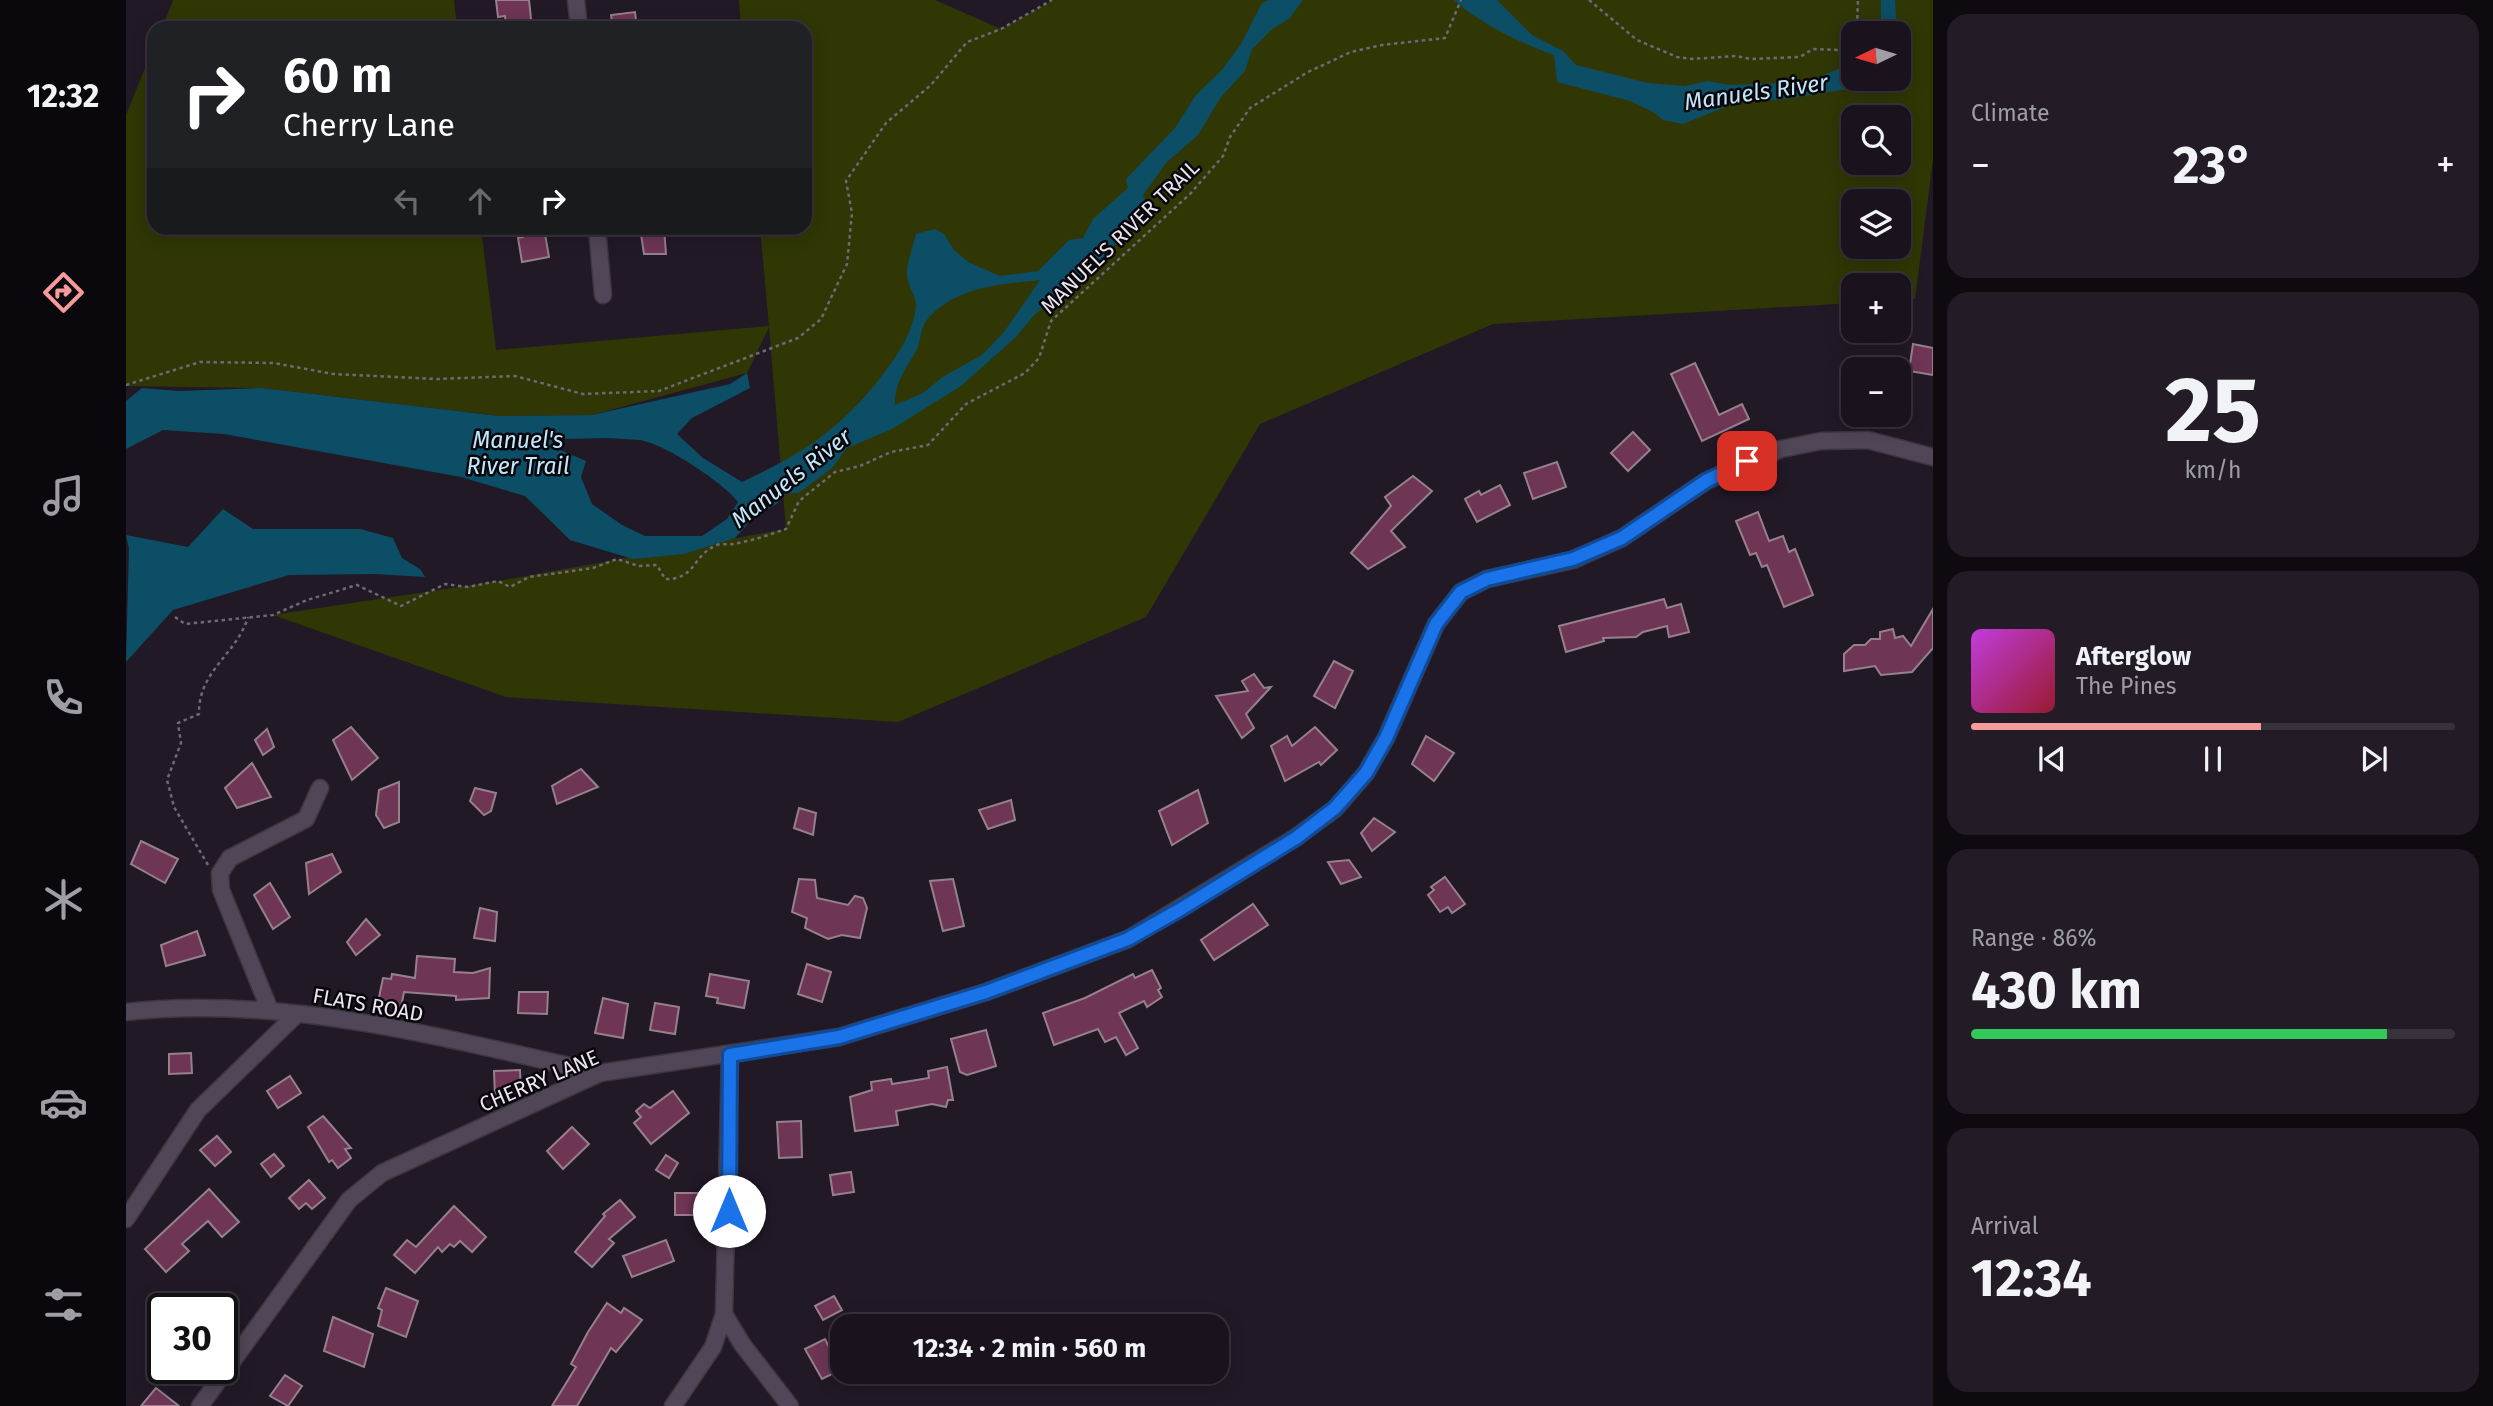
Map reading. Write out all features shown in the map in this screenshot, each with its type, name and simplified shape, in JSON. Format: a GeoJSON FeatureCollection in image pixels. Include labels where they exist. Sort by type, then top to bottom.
{"type":"FeatureCollection","features":[{"type":"Feature","properties":{"kind":"street"},"geometry":{"type":"LineString","coordinates":[[576,0],[578,21]]}},
{"type":"Feature","properties":{"kind":"street"},"geometry":{"type":"LineString","coordinates":[[598,235],[603,295]]}},
{"type":"Feature","properties":{"kind":"street","name":"CHERRY LANE"},"geometry":{"type":"LineString","coordinates":[[200,1406],[349,1200],[382,1173],[600,1073],[839,1037],[986,992],[1128,939],[1296,838],[1335,808],[1366,773],[1386,738],[1436,624],[1461,592],[1487,579],[1573,559],[1622,538],[1706,481],[1781,449],[1821,441],[1868,440],[1933,457]]}},
{"type":"Feature","properties":{"kind":"street"},"geometry":{"type":"LineString","coordinates":[[269,1008],[221,890],[220,873],[230,858],[306,819],[320,788]]}},
{"type":"Feature","properties":{"kind":"street","name":"FLATS ROAD"},"geometry":{"type":"LineString","coordinates":[[126,1012],[177,1006],[269,1008],[459,1041],[600,1073]]}},
{"type":"Feature","properties":{"kind":"street"},"geometry":{"type":"LineString","coordinates":[[126,1219],[198,1110],[298,1014]]}},
{"type":"Feature","properties":{"kind":"street"},"geometry":{"type":"LineString","coordinates":[[673,1406],[713,1347],[724,1314],[730,1055]]}},
{"type":"Feature","properties":{"kind":"street"},"geometry":{"type":"LineString","coordinates":[[724,1314],[741,1344],[790,1406]]}},
{"type":"Feature","properties":{"kind":"path"},"geometry":{"type":"LineString","coordinates":[[126,385],[200,362],[274,363],[346,375],[437,379],[515,376],[583,394],[659,391],[798,338],[821,319],[848,264],[852,213],[846,181],[886,123],[931,85],[967,42],[1001,29],[1052,0]]}},
{"type":"Feature","properties":{"kind":"path","name":"MANUEL'S RIVER TRAIL"},"geometry":{"type":"LineString","coordinates":[[175,617],[185,624],[273,615],[307,600],[357,585],[401,606],[445,584],[468,587],[498,581],[510,587],[529,577],[593,568],[617,559],[639,566],[657,565],[665,579],[676,579],[687,576],[699,558],[719,544],[731,545],[786,529],[799,501],[835,472],[860,466],[891,452],[928,445],[966,404],[1025,373],[1039,358],[1051,321],[1190,194],[1223,156],[1230,137],[1250,108],[1308,72],[1351,52],[1382,45],[1445,38],[1451,31],[1453,16],[1461,0]]}},
{"type":"Feature","properties":{"kind":"path"},"geometry":{"type":"LineString","coordinates":[[1589,0],[1619,27],[1664,53],[1691,59],[1736,55],[1751,59],[1800,57],[1813,49],[1839,50],[1857,25],[1858,0]]}},
{"type":"Feature","properties":{"kind":"path"},"geometry":{"type":"LineString","coordinates":[[220,873],[206,863],[189,834],[174,807],[167,779],[181,743],[178,723],[199,714],[201,694],[211,670],[239,642],[248,617]]}},
{"type":"Feature","properties":{"kind":"green space"},"geometry":{"type":"Polygon","coordinates":[[[173,0],[454,0],[456,21],[165,21],[173,0]]]}},
{"type":"Feature","properties":{"kind":"green space"},"geometry":{"type":"Polygon","coordinates":[[[739,0],[935,0],[1001,29],[1053,0],[1933,0],[1933,160],[1915,299],[1911,299],[1911,273],[1841,273],[1841,304],[1493,324],[1260,424],[1146,617],[898,722],[506,697],[273,615],[498,581],[786,529],[769,327],[747,373],[592,415],[499,416],[262,388],[126,386],[126,115],[147,63],[147,235],[482,235],[496,350],[769,326],[761,235],[812,235],[812,21],[740,21],[739,0]]]}},
{"type":"Feature","properties":{"kind":"water","name":"Manuel's River Trail"},"geometry":{"type":"Polygon","coordinates":[[[1269,0],[1303,0],[1289,19],[1272,29],[1252,49],[1245,71],[1221,97],[1198,135],[1166,163],[1143,195],[1147,204],[1099,264],[1034,315],[1016,337],[961,386],[892,429],[847,448],[832,468],[800,492],[782,495],[778,503],[754,517],[735,538],[684,554],[633,559],[570,540],[525,496],[461,477],[224,434],[163,430],[126,449],[126,401],[142,388],[179,391],[262,388],[499,416],[592,415],[730,384],[747,373],[750,388],[692,418],[677,434],[703,458],[742,482],[803,449],[837,424],[890,365],[912,325],[916,307],[907,271],[916,234],[935,229],[944,234],[954,250],[968,262],[1000,276],[1038,271],[1069,240],[1083,238],[1093,219],[1128,188],[1126,179],[1175,128],[1196,95],[1222,70],[1241,44],[1262,3],[1269,0]],[[1040,280],[978,289],[937,310],[924,324],[918,347],[898,384],[895,405],[923,393],[944,376],[982,355],[1004,332],[1040,280]],[[562,439],[556,448],[586,461],[581,477],[592,504],[622,525],[645,536],[702,536],[727,519],[738,502],[707,475],[664,449],[640,440],[562,439]]]}},
{"type":"Feature","properties":{"kind":"water","name":"Manuels River"},"geometry":{"type":"Polygon","coordinates":[[[1454,0],[1497,0],[1532,35],[1563,51],[1576,65],[1648,83],[1685,86],[1707,81],[1730,85],[1806,82],[1841,68],[1841,90],[1778,100],[1738,102],[1683,124],[1663,120],[1630,101],[1557,82],[1554,55],[1501,32],[1454,0]]]}},
{"type":"Feature","properties":{"kind":"water"},"geometry":{"type":"Polygon","coordinates":[[[1881,0],[1895,0],[1896,21],[1881,21],[1881,0]]]}},
{"type":"Feature","properties":{"kind":"water"},"geometry":{"type":"Polygon","coordinates":[[[223,509],[253,529],[360,529],[393,538],[402,558],[420,569],[425,577],[375,574],[289,575],[173,610],[126,662],[129,549],[126,535],[188,547],[223,509]]]}},
{"type":"Feature","properties":{"kind":"building"},"geometry":{"type":"Polygon","coordinates":[[[496,0],[529,0],[531,21],[505,21],[505,16],[498,17],[496,0]]]}},
{"type":"Feature","properties":{"kind":"building"},"geometry":{"type":"Polygon","coordinates":[[[635,12],[636,21],[612,21],[611,15],[635,12]]]}},
{"type":"Feature","properties":{"kind":"building"},"geometry":{"type":"Polygon","coordinates":[[[545,235],[549,257],[522,262],[518,238],[545,235]]]}},
{"type":"Feature","properties":{"kind":"building"},"geometry":{"type":"Polygon","coordinates":[[[641,235],[665,235],[666,254],[644,254],[641,235]]]}},
{"type":"Feature","properties":{"kind":"building"},"geometry":{"type":"Polygon","coordinates":[[[1913,344],[1933,348],[1933,375],[1911,371],[1913,344]]]}},
{"type":"Feature","properties":{"kind":"building"},"geometry":{"type":"Polygon","coordinates":[[[1695,363],[1719,415],[1742,404],[1749,419],[1702,441],[1671,374],[1695,363]]]}},
{"type":"Feature","properties":{"kind":"building"},"geometry":{"type":"Polygon","coordinates":[[[1633,432],[1650,450],[1628,471],[1611,453],[1633,432]]]}},
{"type":"Feature","properties":{"kind":"building"},"geometry":{"type":"Polygon","coordinates":[[[1557,462],[1566,487],[1533,499],[1524,473],[1557,462]]]}},
{"type":"Feature","properties":{"kind":"building"},"geometry":{"type":"Polygon","coordinates":[[[1413,476],[1432,491],[1391,531],[1405,547],[1368,569],[1351,553],[1391,506],[1385,497],[1413,476]]]}},
{"type":"Feature","properties":{"kind":"building"},"geometry":{"type":"Polygon","coordinates":[[[1500,485],[1510,505],[1477,522],[1465,499],[1479,491],[1481,495],[1500,485]]]}},
{"type":"Feature","properties":{"kind":"building"},"geometry":{"type":"Polygon","coordinates":[[[1758,512],[1769,541],[1783,536],[1789,552],[1795,549],[1813,595],[1784,607],[1767,565],[1762,567],[1756,553],[1750,555],[1736,521],[1758,512]]]}},
{"type":"Feature","properties":{"kind":"building"},"geometry":{"type":"Polygon","coordinates":[[[1664,599],[1667,608],[1681,604],[1689,632],[1669,637],[1667,626],[1643,632],[1636,637],[1603,638],[1604,641],[1566,652],[1559,626],[1664,599]]]}},
{"type":"Feature","properties":{"kind":"building"},"geometry":{"type":"Polygon","coordinates":[[[1933,609],[1933,648],[1912,672],[1881,675],[1875,666],[1844,671],[1844,654],[1854,645],[1865,645],[1871,639],[1880,639],[1880,632],[1893,629],[1895,638],[1903,636],[1911,646],[1933,609]]]}},
{"type":"Feature","properties":{"kind":"building"},"geometry":{"type":"Polygon","coordinates":[[[1334,661],[1353,671],[1335,708],[1314,696],[1334,661]]]}},
{"type":"Feature","properties":{"kind":"building"},"geometry":{"type":"Polygon","coordinates":[[[1254,674],[1264,688],[1271,687],[1246,714],[1254,728],[1242,738],[1216,696],[1248,691],[1242,681],[1254,674]]]}},
{"type":"Feature","properties":{"kind":"building"},"geometry":{"type":"Polygon","coordinates":[[[351,727],[378,758],[352,780],[333,740],[351,727]]]}},
{"type":"Feature","properties":{"kind":"building"},"geometry":{"type":"Polygon","coordinates":[[[1315,727],[1337,750],[1321,765],[1319,762],[1285,781],[1271,746],[1287,736],[1292,746],[1315,727]]]}},
{"type":"Feature","properties":{"kind":"building"},"geometry":{"type":"Polygon","coordinates":[[[267,729],[274,747],[263,755],[255,740],[267,729]]]}},
{"type":"Feature","properties":{"kind":"building"},"geometry":{"type":"Polygon","coordinates":[[[1426,736],[1454,753],[1434,781],[1412,764],[1426,736]]]}},
{"type":"Feature","properties":{"kind":"building"},"geometry":{"type":"Polygon","coordinates":[[[252,763],[271,797],[237,808],[225,788],[252,763]]]}},
{"type":"Feature","properties":{"kind":"building"},"geometry":{"type":"Polygon","coordinates":[[[581,769],[598,787],[557,804],[552,786],[581,769]]]}},
{"type":"Feature","properties":{"kind":"building"},"geometry":{"type":"Polygon","coordinates":[[[399,782],[399,822],[384,828],[376,815],[379,790],[399,782]]]}},
{"type":"Feature","properties":{"kind":"building"},"geometry":{"type":"Polygon","coordinates":[[[475,788],[496,793],[491,811],[484,815],[470,801],[475,788]]]}},
{"type":"Feature","properties":{"kind":"building"},"geometry":{"type":"Polygon","coordinates":[[[1198,790],[1208,823],[1172,845],[1159,811],[1198,790]]]}},
{"type":"Feature","properties":{"kind":"building"},"geometry":{"type":"Polygon","coordinates":[[[1011,800],[1015,820],[988,829],[979,810],[1011,800]]]}},
{"type":"Feature","properties":{"kind":"building"},"geometry":{"type":"Polygon","coordinates":[[[799,808],[816,813],[813,835],[794,828],[799,808]]]}},
{"type":"Feature","properties":{"kind":"building"},"geometry":{"type":"Polygon","coordinates":[[[1374,818],[1395,832],[1372,851],[1361,833],[1374,818]]]}},
{"type":"Feature","properties":{"kind":"building"},"geometry":{"type":"Polygon","coordinates":[[[141,841],[178,859],[165,883],[131,864],[141,841]]]}},
{"type":"Feature","properties":{"kind":"building"},"geometry":{"type":"Polygon","coordinates":[[[332,854],[341,872],[309,894],[306,863],[332,854]]]}},
{"type":"Feature","properties":{"kind":"building"},"geometry":{"type":"Polygon","coordinates":[[[1349,860],[1361,877],[1341,884],[1328,862],[1349,860]]]}},
{"type":"Feature","properties":{"kind":"building"},"geometry":{"type":"Polygon","coordinates":[[[1445,877],[1465,904],[1452,913],[1448,907],[1440,912],[1428,895],[1434,890],[1431,887],[1445,877]]]}},
{"type":"Feature","properties":{"kind":"building"},"geometry":{"type":"Polygon","coordinates":[[[799,879],[815,880],[817,898],[848,905],[855,896],[863,898],[867,908],[860,938],[842,935],[828,939],[805,928],[807,918],[792,912],[799,879]]]}},
{"type":"Feature","properties":{"kind":"building"},"geometry":{"type":"Polygon","coordinates":[[[953,879],[964,926],[943,931],[930,881],[953,879]]]}},
{"type":"Feature","properties":{"kind":"building"},"geometry":{"type":"Polygon","coordinates":[[[270,883],[290,917],[273,929],[254,895],[270,883]]]}},
{"type":"Feature","properties":{"kind":"building"},"geometry":{"type":"Polygon","coordinates":[[[1253,904],[1268,925],[1214,960],[1201,940],[1253,904]]]}},
{"type":"Feature","properties":{"kind":"building"},"geometry":{"type":"Polygon","coordinates":[[[480,908],[497,912],[495,941],[474,938],[480,908]]]}},
{"type":"Feature","properties":{"kind":"building"},"geometry":{"type":"Polygon","coordinates":[[[366,919],[380,935],[356,955],[347,942],[366,919]]]}},
{"type":"Feature","properties":{"kind":"building"},"geometry":{"type":"Polygon","coordinates":[[[197,931],[205,955],[166,966],[161,945],[197,931]]]}},
{"type":"Feature","properties":{"kind":"building"},"geometry":{"type":"Polygon","coordinates":[[[417,956],[455,959],[454,972],[473,973],[490,968],[489,998],[456,1000],[456,996],[404,992],[401,1007],[378,1002],[383,978],[391,979],[392,974],[415,978],[417,956]]]}},
{"type":"Feature","properties":{"kind":"building"},"geometry":{"type":"Polygon","coordinates":[[[807,964],[831,972],[822,1002],[798,994],[807,964]]]}},
{"type":"Feature","properties":{"kind":"building"},"geometry":{"type":"Polygon","coordinates":[[[1152,970],[1161,988],[1158,990],[1162,997],[1147,1007],[1144,1001],[1119,1013],[1138,1048],[1126,1055],[1116,1037],[1105,1042],[1098,1029],[1054,1045],[1043,1013],[1085,998],[1133,974],[1135,978],[1152,970]]]}},
{"type":"Feature","properties":{"kind":"building"},"geometry":{"type":"Polygon","coordinates":[[[710,974],[749,981],[744,1008],[717,1003],[718,998],[706,996],[710,974]]]}},
{"type":"Feature","properties":{"kind":"building"},"geometry":{"type":"Polygon","coordinates":[[[519,992],[548,992],[547,1014],[518,1013],[519,992]]]}},
{"type":"Feature","properties":{"kind":"building"},"geometry":{"type":"Polygon","coordinates":[[[603,998],[628,1004],[623,1038],[595,1033],[603,998]]]}},
{"type":"Feature","properties":{"kind":"building"},"geometry":{"type":"Polygon","coordinates":[[[655,1003],[679,1007],[675,1034],[650,1030],[655,1003]]]}},
{"type":"Feature","properties":{"kind":"building"},"geometry":{"type":"Polygon","coordinates":[[[986,1030],[996,1066],[967,1075],[960,1072],[951,1039],[986,1030]]]}},
{"type":"Feature","properties":{"kind":"building"},"geometry":{"type":"Polygon","coordinates":[[[191,1053],[192,1073],[169,1074],[169,1054],[191,1053]]]}},
{"type":"Feature","properties":{"kind":"building"},"geometry":{"type":"Polygon","coordinates":[[[947,1067],[953,1100],[948,1100],[946,1107],[932,1104],[896,1111],[898,1125],[855,1131],[850,1097],[872,1090],[871,1082],[891,1079],[892,1084],[929,1078],[928,1071],[947,1067]]]}},
{"type":"Feature","properties":{"kind":"building"},"geometry":{"type":"Polygon","coordinates":[[[520,1070],[521,1095],[495,1096],[494,1071],[520,1070]]]}},
{"type":"Feature","properties":{"kind":"building"},"geometry":{"type":"Polygon","coordinates":[[[290,1076],[301,1093],[278,1108],[267,1091],[290,1076]]]}},
{"type":"Feature","properties":{"kind":"building"},"geometry":{"type":"Polygon","coordinates":[[[673,1091],[689,1113],[651,1144],[634,1123],[641,1117],[636,1111],[644,1104],[650,1108],[673,1091]]]}},
{"type":"Feature","properties":{"kind":"building"},"geometry":{"type":"Polygon","coordinates":[[[323,1116],[351,1148],[345,1149],[351,1158],[338,1168],[332,1160],[329,1162],[308,1127],[323,1116]]]}},
{"type":"Feature","properties":{"kind":"building"},"geometry":{"type":"Polygon","coordinates":[[[801,1121],[802,1157],[779,1158],[777,1122],[801,1121]]]}},
{"type":"Feature","properties":{"kind":"building"},"geometry":{"type":"Polygon","coordinates":[[[572,1127],[589,1144],[563,1169],[547,1151],[572,1127]]]}},
{"type":"Feature","properties":{"kind":"building"},"geometry":{"type":"Polygon","coordinates":[[[217,1136],[231,1152],[215,1166],[200,1150],[217,1136]]]}},
{"type":"Feature","properties":{"kind":"building"},"geometry":{"type":"Polygon","coordinates":[[[274,1154],[284,1166],[271,1177],[261,1164],[274,1154]]]}},
{"type":"Feature","properties":{"kind":"building"},"geometry":{"type":"Polygon","coordinates":[[[666,1155],[678,1163],[669,1178],[656,1170],[666,1155]]]}},
{"type":"Feature","properties":{"kind":"building"},"geometry":{"type":"Polygon","coordinates":[[[851,1172],[854,1192],[833,1195],[830,1175],[851,1172]]]}},
{"type":"Feature","properties":{"kind":"building"},"geometry":{"type":"Polygon","coordinates":[[[309,1180],[325,1198],[312,1209],[306,1203],[299,1209],[289,1198],[309,1180]]]}},
{"type":"Feature","properties":{"kind":"building"},"geometry":{"type":"Polygon","coordinates":[[[209,1189],[239,1222],[222,1237],[208,1221],[182,1244],[189,1251],[166,1272],[145,1249],[209,1189]]]}},
{"type":"Feature","properties":{"kind":"building"},"geometry":{"type":"Polygon","coordinates":[[[675,1193],[701,1193],[701,1215],[675,1215],[675,1193]]]}},
{"type":"Feature","properties":{"kind":"building"},"geometry":{"type":"Polygon","coordinates":[[[620,1200],[635,1217],[609,1239],[614,1243],[592,1267],[575,1252],[605,1216],[603,1214],[620,1200]]]}},
{"type":"Feature","properties":{"kind":"building"},"geometry":{"type":"Polygon","coordinates":[[[454,1206],[486,1237],[472,1252],[460,1241],[454,1247],[450,1244],[442,1252],[438,1247],[415,1273],[394,1255],[407,1240],[416,1247],[454,1206]]]}},
{"type":"Feature","properties":{"kind":"building"},"geometry":{"type":"Polygon","coordinates":[[[666,1240],[674,1261],[632,1277],[623,1256],[666,1240]]]}},
{"type":"Feature","properties":{"kind":"building"},"geometry":{"type":"Polygon","coordinates":[[[386,1288],[418,1301],[406,1337],[378,1326],[382,1310],[378,1308],[386,1288]]]}},
{"type":"Feature","properties":{"kind":"building"},"geometry":{"type":"Polygon","coordinates":[[[834,1296],[842,1310],[823,1320],[815,1306],[834,1296]]]}},
{"type":"Feature","properties":{"kind":"building"},"geometry":{"type":"Polygon","coordinates":[[[607,1303],[621,1313],[624,1308],[642,1320],[616,1352],[611,1348],[577,1406],[552,1406],[576,1367],[571,1364],[588,1332],[607,1303]]]}},
{"type":"Feature","properties":{"kind":"building"},"geometry":{"type":"Polygon","coordinates":[[[333,1317],[373,1334],[364,1367],[324,1351],[333,1317]]]}},
{"type":"Feature","properties":{"kind":"building"},"geometry":{"type":"Polygon","coordinates":[[[825,1339],[830,1349],[830,1375],[822,1379],[805,1349],[825,1339]]]}},
{"type":"Feature","properties":{"kind":"building"},"geometry":{"type":"Polygon","coordinates":[[[285,1375],[302,1386],[288,1406],[270,1396],[285,1375]]]}},
{"type":"Feature","properties":{"kind":"building"},"geometry":{"type":"Polygon","coordinates":[[[156,1388],[179,1406],[141,1406],[156,1388]]]}},
{"type":"Feature","properties":{"kind":"route"},"geometry":{"type":"LineString","coordinates":[[729,1211],[730,1055],[839,1037],[986,992],[1128,939],[1181,909],[1296,838],[1335,808],[1366,773],[1386,738],[1436,624],[1461,592],[1487,579],[1573,559],[1622,538],[1706,481],[1747,461]]}}]}
